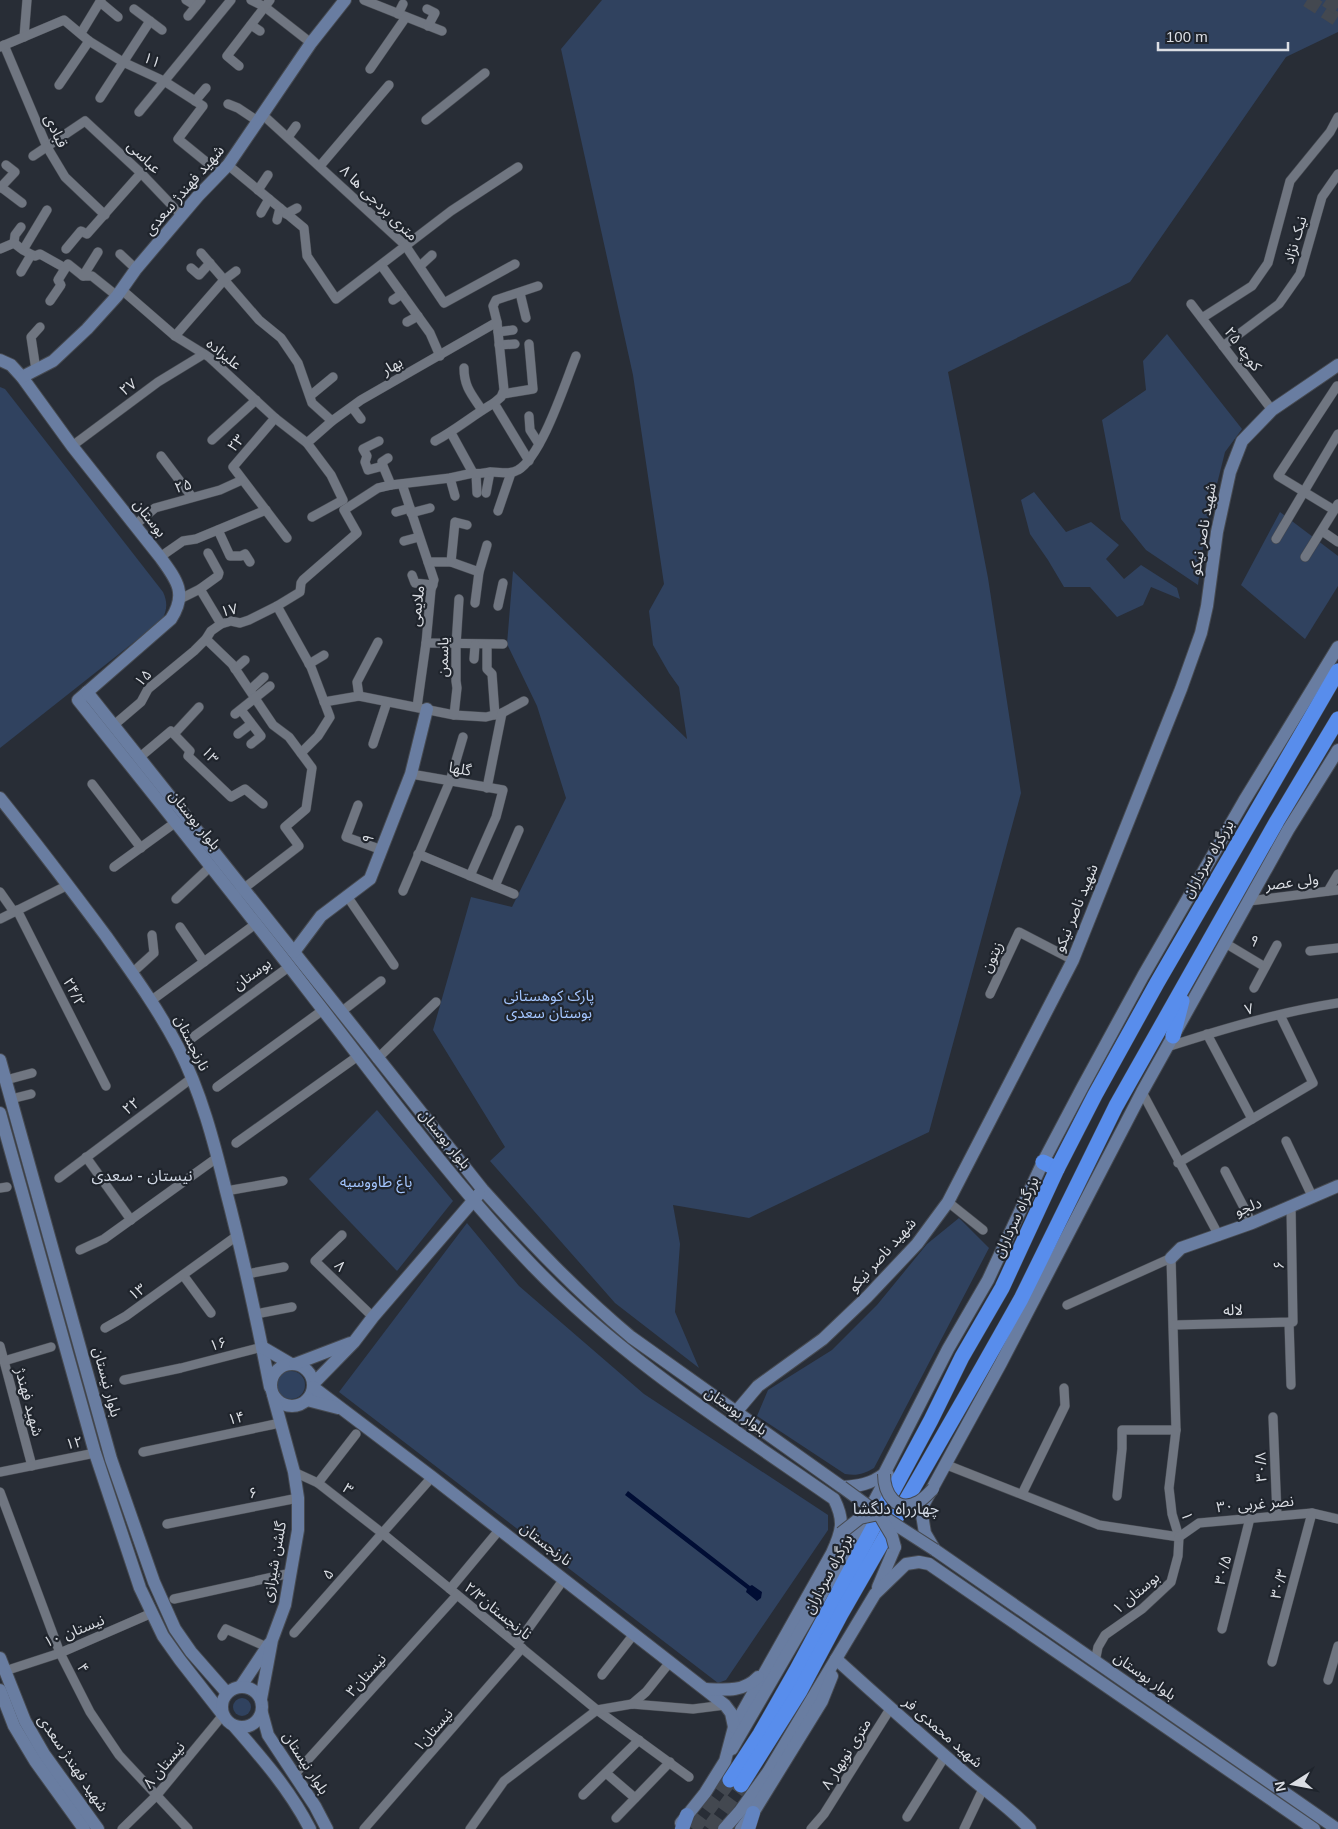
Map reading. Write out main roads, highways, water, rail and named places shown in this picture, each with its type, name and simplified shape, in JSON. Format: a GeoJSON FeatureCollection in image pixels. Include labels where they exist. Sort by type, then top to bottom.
{"type":"FeatureCollection","features":[{"type":"Feature","properties":{"kind":"highway","name":"بزرگراه سرداران"},"geometry":{"type":"LineString","coordinates":[[1338,671],[1156,983],[1095,1095],[1057,1169],[1002,1288],[962,1357],[931,1420],[760,1734],[736,1783],[800,1692],[841,1614],[1011,1316],[1116,1106],[1277,821],[1332,735],[1338,719]]}},
{"type":"Feature","properties":{"kind":"highway"},"geometry":{"type":"LineString","coordinates":[[1257,809],[1277,821]]}},
{"type":"Feature","properties":{"kind":"highway"},"geometry":{"type":"LineString","coordinates":[[1170,1041],[1188,980]]}},
{"type":"Feature","properties":{"kind":"highway"},"geometry":{"type":"LineString","coordinates":[[1043,1162],[1057,1169]]}},
{"type":"Feature","properties":{"kind":"main road","name":"شهید فهندژ سعدی"},"geometry":{"type":"LineString","coordinates":[[22,377],[53,361],[87,329],[120,293],[136,269],[198,196],[225,169],[311,44],[345,0]]}},
{"type":"Feature","properties":{"kind":"main road","name":"بوستان"},"geometry":{"type":"LineString","coordinates":[[0,360],[11,365],[22,377],[72,446],[160,557],[172,574],[178,587],[180,599],[177,610],[171,619],[82,696]]}},
{"type":"Feature","properties":{"kind":"main road","name":"شهید ناصر نیکو"},"geometry":{"type":"LineString","coordinates":[[736,1412],[758,1386],[823,1339],[867,1297],[917,1244],[948,1202],[1073,960],[1181,689],[1201,633],[1207,606],[1217,532],[1230,472],[1242,441],[1272,410],[1338,365]]}},
{"type":"Feature","properties":{"kind":"main road"},"geometry":{"type":"LineString","coordinates":[[842,1487],[863,1485],[875,1481],[884,1474],[948,1349],[988,1280],[1043,1162],[1143,976],[1244,801],[1338,647]]}},
{"type":"Feature","properties":{"kind":"main road","name":"بلوار بوستان"},"geometry":{"type":"LineString","coordinates":[[82,696],[114,725],[140,757],[239,891],[257,923],[358,1056],[474,1200],[531,1265],[592,1322],[657,1375],[834,1499],[840,1511],[841,1533]]}},
{"type":"Feature","properties":{"kind":"main road","name":"بلوار بوستان"},"geometry":{"type":"LineString","coordinates":[[82,696],[176,822],[212,866],[239,891],[294,952],[377,1059],[483,1190],[542,1255],[600,1312],[630,1337],[879,1514],[935,1550],[1329,1827]]}},
{"type":"Feature","properties":{"kind":"main road","name":"۹"},"geometry":{"type":"LineString","coordinates":[[294,952],[322,916],[370,879],[411,774],[422,708]]}},
{"type":"Feature","properties":{"kind":"main road"},"geometry":{"type":"LineString","coordinates":[[935,1550],[925,1533],[921,1510],[947,1465],[1142,1092],[1288,830],[1338,750]]}},
{"type":"Feature","properties":{"kind":"main road","name":"نارنجستان"},"geometry":{"type":"LineString","coordinates":[[0,798],[68,885],[152,1000],[192,1078],[218,1157],[247,1274],[272,1391]]}},
{"type":"Feature","properties":{"kind":"main road","name":"بلوار نیستان"},"geometry":{"type":"LineString","coordinates":[[0,1060],[111,1459],[154,1582],[175,1629],[191,1652],[227,1693]]}},
{"type":"Feature","properties":{"kind":"main road"},"geometry":{"type":"LineString","coordinates":[[380,1084],[390,1075]]}},
{"type":"Feature","properties":{"kind":"main road","name":"بلوار نیستان"},"geometry":{"type":"LineString","coordinates":[[0,1113],[95,1453],[140,1588],[163,1636],[223,1715]]}},
{"type":"Feature","properties":{"kind":"main road","name":"دلجو"},"geometry":{"type":"LineString","coordinates":[[1171,1258],[1181,1248],[1252,1224],[1338,1186]]}},
{"type":"Feature","properties":{"kind":"main road"},"geometry":{"type":"LineString","coordinates":[[281,1427],[293,1407],[307,1400],[313,1386],[354,1342],[373,1317],[483,1190]]}},
{"type":"Feature","properties":{"kind":"main road"},"geometry":{"type":"LineString","coordinates":[[592,1322],[600,1312]]}},
{"type":"Feature","properties":{"kind":"main road"},"geometry":{"type":"LineString","coordinates":[[293,1407],[281,1404],[272,1391],[274,1373],[278,1368],[354,1342]]}},
{"type":"Feature","properties":{"kind":"main road"},"geometry":{"type":"LineString","coordinates":[[262,1346],[293,1364],[302,1366],[308,1371],[313,1386]]}},
{"type":"Feature","properties":{"kind":"main road","name":"نارنجستان"},"geometry":{"type":"LineString","coordinates":[[313,1386],[706,1689],[725,1705],[731,1713],[734,1727]]}},
{"type":"Feature","properties":{"kind":"main road","name":"گلشن شیرازی"},"geometry":{"type":"LineString","coordinates":[[261,1699],[270,1644],[285,1605],[298,1530],[298,1498],[294,1472],[272,1391]]}},
{"type":"Feature","properties":{"kind":"main road"},"geometry":{"type":"LineString","coordinates":[[307,1400],[345,1410]]}},
{"type":"Feature","properties":{"kind":"main road"},"geometry":{"type":"LineString","coordinates":[[682,1829],[725,1761],[850,1545],[897,1458],[931,1420]]}},
{"type":"Feature","properties":{"kind":"main road"},"geometry":{"type":"LineString","coordinates":[[884,1474],[887,1492],[892,1499],[901,1505],[910,1505],[918,1502],[933,1489]]}},
{"type":"Feature","properties":{"kind":"main road"},"geometry":{"type":"LineString","coordinates":[[724,1829],[768,1772],[875,1594],[895,1546],[892,1536],[879,1514],[860,1518],[841,1533],[734,1727],[725,1761]]}},
{"type":"Feature","properties":{"kind":"main road","name":"بلوار بوستان"},"geometry":{"type":"LineString","coordinates":[[875,1594],[906,1564],[919,1562],[929,1564],[1314,1829]]}},
{"type":"Feature","properties":{"kind":"main road","name":"گلشن شیرازی"},"geometry":{"type":"LineString","coordinates":[[241,1686],[270,1644]]}},
{"type":"Feature","properties":{"kind":"main road","name":"شهید فهندژ سعدی"},"geometry":{"type":"LineString","coordinates":[[0,1658],[25,1721],[34,1737],[98,1829]]}},
{"type":"Feature","properties":{"kind":"main road"},"geometry":{"type":"LineString","coordinates":[[741,1829],[753,1813],[822,1701],[832,1680],[836,1659]]}},
{"type":"Feature","properties":{"kind":"main road","name":"شهید محمدی فر"},"geometry":{"type":"LineString","coordinates":[[836,1659],[945,1756],[1012,1810],[1030,1829]]}},
{"type":"Feature","properties":{"kind":"main road"},"geometry":{"type":"LineString","coordinates":[[706,1689],[730,1691],[751,1685],[764,1672]]}},
{"type":"Feature","properties":{"kind":"main road"},"geometry":{"type":"LineString","coordinates":[[241,1686],[253,1689],[261,1699],[262,1713],[254,1724],[247,1727],[234,1726],[223,1715],[222,1703],[227,1693],[231,1689],[241,1686]]}},
{"type":"Feature","properties":{"kind":"main road","name":"شهید فهندژ سعدی"},"geometry":{"type":"LineString","coordinates":[[0,1690],[14,1726],[35,1760],[84,1829]]}},
{"type":"Feature","properties":{"kind":"main road","name":"بلوار نیستان"},"geometry":{"type":"LineString","coordinates":[[262,1713],[268,1735],[295,1774],[327,1829]]}},
{"type":"Feature","properties":{"kind":"main road","name":"بلوار نیستان"},"geometry":{"type":"LineString","coordinates":[[234,1726],[270,1766],[310,1829]]}},
{"type":"Feature","properties":{"kind":"main road"},"geometry":{"type":"LineString","coordinates":[[748,1829],[753,1813]]}},
{"type":"Feature","properties":{"kind":"main road"},"geometry":{"type":"LineString","coordinates":[[677,1829],[688,1822]]}},
{"type":"Feature","properties":{"kind":"tunnel"},"geometry":{"type":"LineString","coordinates":[[1307,0],[1338,20]]}},
{"type":"Feature","properties":{"kind":"tunnel"},"geometry":{"type":"LineString","coordinates":[[1326,0],[1338,8]]}},
{"type":"Feature","properties":{"kind":"tunnel"},"geometry":{"type":"LineString","coordinates":[[693,1829],[730,1780]]}},
{"type":"Feature","properties":{"kind":"tunnel"},"geometry":{"type":"LineString","coordinates":[[709,1829],[741,1785]]}},
{"type":"Feature","properties":{"kind":"district","name":"نیستان - سعدی"},"geometry":{"type":"Point","coordinates":[142,1175]}},
{"type":"Feature","properties":{"kind":"district","name":"چهارراه دلگشا"},"geometry":{"type":"Point","coordinates":[896,1508]}},
{"type":"Feature","properties":{"kind":"park label","name":"پارک کوهستانی بوستان سعدی"},"geometry":{"type":"Point","coordinates":[549,1004]}},
{"type":"Feature","properties":{"kind":"park label","name":"باغ طاووسیه"},"geometry":{"type":"Point","coordinates":[376,1182]}}]}
